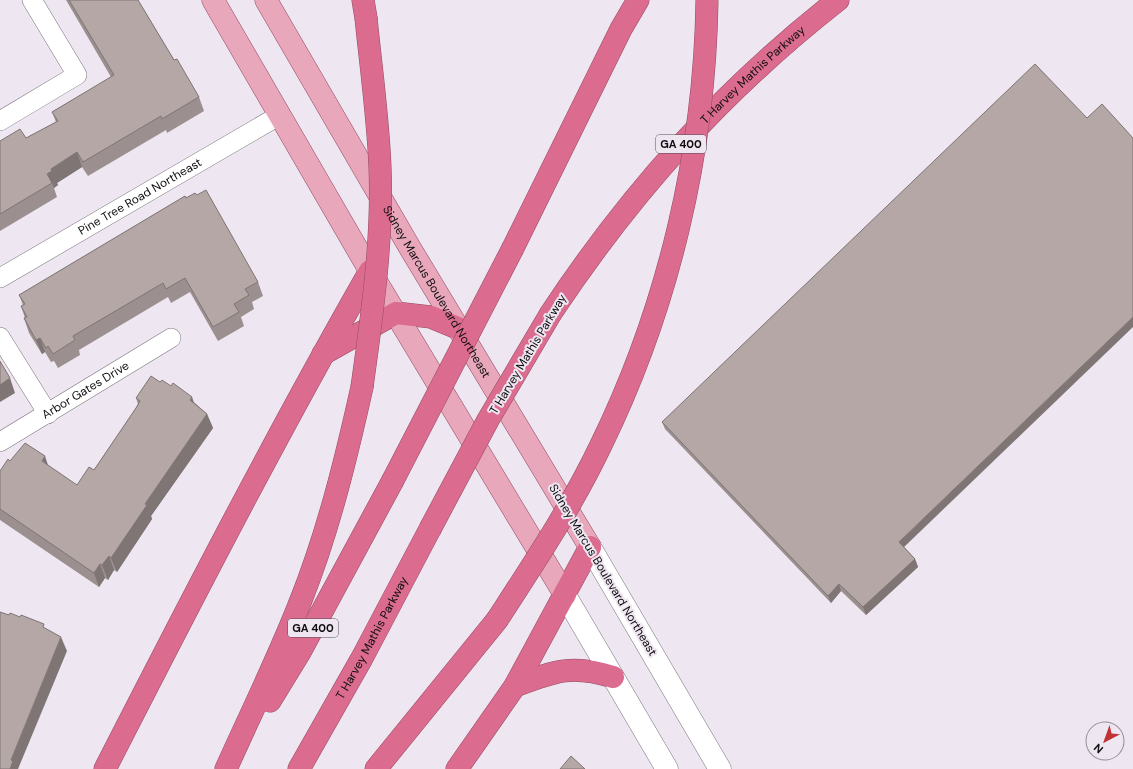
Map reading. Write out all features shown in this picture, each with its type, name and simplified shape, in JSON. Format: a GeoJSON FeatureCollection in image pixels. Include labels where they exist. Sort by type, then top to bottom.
{"type":"FeatureCollection","features":[{"type":"Feature","properties":{"kind":"highway","name":"GA 400"},"geometry":{"type":"LineString","coordinates":[[226,769],[300,652],[392,482],[513,248],[621,29],[638,0]]}},
{"type":"Feature","properties":{"kind":"highway"},"geometry":{"type":"LineString","coordinates":[[376,769],[497,620],[553,535],[601,445],[642,348],[674,248],[695,142],[706,31],[707,0]]}},
{"type":"Feature","properties":{"kind":"highway","name":"T Harvey Mathis Parkway"},"geometry":{"type":"LineString","coordinates":[[299,769],[362,658],[488,420],[551,313],[613,224],[661,166],[704,119],[756,68],[838,0]]}},
{"type":"Feature","properties":{"kind":"highway"},"geometry":{"type":"LineString","coordinates":[[226,769],[281,649],[302,599],[329,517],[349,446],[362,387],[374,286],[379,225],[380,168],[365,9]]}},
{"type":"Feature","properties":{"kind":"highway"},"geometry":{"type":"LineString","coordinates":[[105,769],[202,580],[322,355],[370,271]]}},
{"type":"Feature","properties":{"kind":"highway"},"geometry":{"type":"LineString","coordinates":[[322,355],[396,313],[430,317],[460,328]]}},
{"type":"Feature","properties":{"kind":"highway"},"geometry":{"type":"LineString","coordinates":[[457,769],[515,686],[590,547]]}},
{"type":"Feature","properties":{"kind":"highway"},"geometry":{"type":"LineString","coordinates":[[515,686],[543,676],[568,670],[592,671],[613,677]]}},
{"type":"Feature","properties":{"kind":"main road"},"geometry":{"type":"LineString","coordinates":[[213,0],[370,271],[565,595],[667,769]]}},
{"type":"Feature","properties":{"kind":"main road","name":"Sidney Marcus Boulevard Northeast"},"geometry":{"type":"LineString","coordinates":[[266,0],[410,248],[460,328],[720,769]]}},
{"type":"Feature","properties":{"kind":"street"},"geometry":{"type":"LineString","coordinates":[[0,121],[77,75],[32,0]]}},
{"type":"Feature","properties":{"kind":"street","name":"Pine Tree Road Northeast"},"geometry":{"type":"LineString","coordinates":[[0,278],[280,115]]}},
{"type":"Feature","properties":{"kind":"street"},"geometry":{"type":"LineString","coordinates":[[0,337],[48,414]]}},
{"type":"Feature","properties":{"kind":"street","name":"Arbor Gates Drive"},"geometry":{"type":"LineString","coordinates":[[0,442],[171,338]]}},
{"type":"Feature","properties":{"kind":"building"},"geometry":{"type":"Polygon","coordinates":[[[69,0],[138,0],[174,60],[177,59],[199,97],[162,119],[161,116],[83,162],[77,152],[51,169],[52,171],[47,174],[52,183],[0,214],[0,141],[20,129],[26,138],[58,121],[52,112],[114,75],[69,0]]]}},
{"type":"Feature","properties":{"kind":"building"},"geometry":{"type":"Polygon","coordinates":[[[1035,64],[1087,118],[1102,104],[1133,138],[1133,317],[899,542],[915,559],[863,607],[839,584],[828,596],[662,422],[1035,64]]]}},
{"type":"Feature","properties":{"kind":"building"},"geometry":{"type":"Polygon","coordinates":[[[206,190],[258,282],[245,289],[249,295],[234,304],[239,312],[213,327],[185,278],[166,289],[163,283],[73,336],[75,340],[53,354],[48,346],[46,348],[40,338],[36,340],[24,318],[27,317],[21,306],[25,304],[19,295],[185,196],[186,198],[195,193],[197,195],[206,190]]]}},
{"type":"Feature","properties":{"kind":"building"},"geometry":{"type":"Polygon","coordinates":[[[0,361],[10,378],[0,385],[0,361]]]}},
{"type":"Feature","properties":{"kind":"building"},"geometry":{"type":"Polygon","coordinates":[[[151,376],[160,382],[162,380],[171,386],[173,383],[192,397],[190,400],[207,414],[145,504],[147,505],[111,558],[109,556],[102,565],[100,564],[94,573],[0,509],[0,471],[8,459],[10,461],[25,443],[45,456],[42,461],[77,485],[89,467],[94,470],[136,408],[140,401],[136,398],[151,376]]]}},
{"type":"Feature","properties":{"kind":"building"},"geometry":{"type":"Polygon","coordinates":[[[0,612],[9,615],[10,613],[20,617],[21,615],[44,624],[43,627],[61,637],[11,760],[13,761],[10,769],[0,769],[0,612]]]}},
{"type":"Feature","properties":{"kind":"building"},"geometry":{"type":"Polygon","coordinates":[[[571,756],[585,769],[560,769],[571,756]]]}}]}
